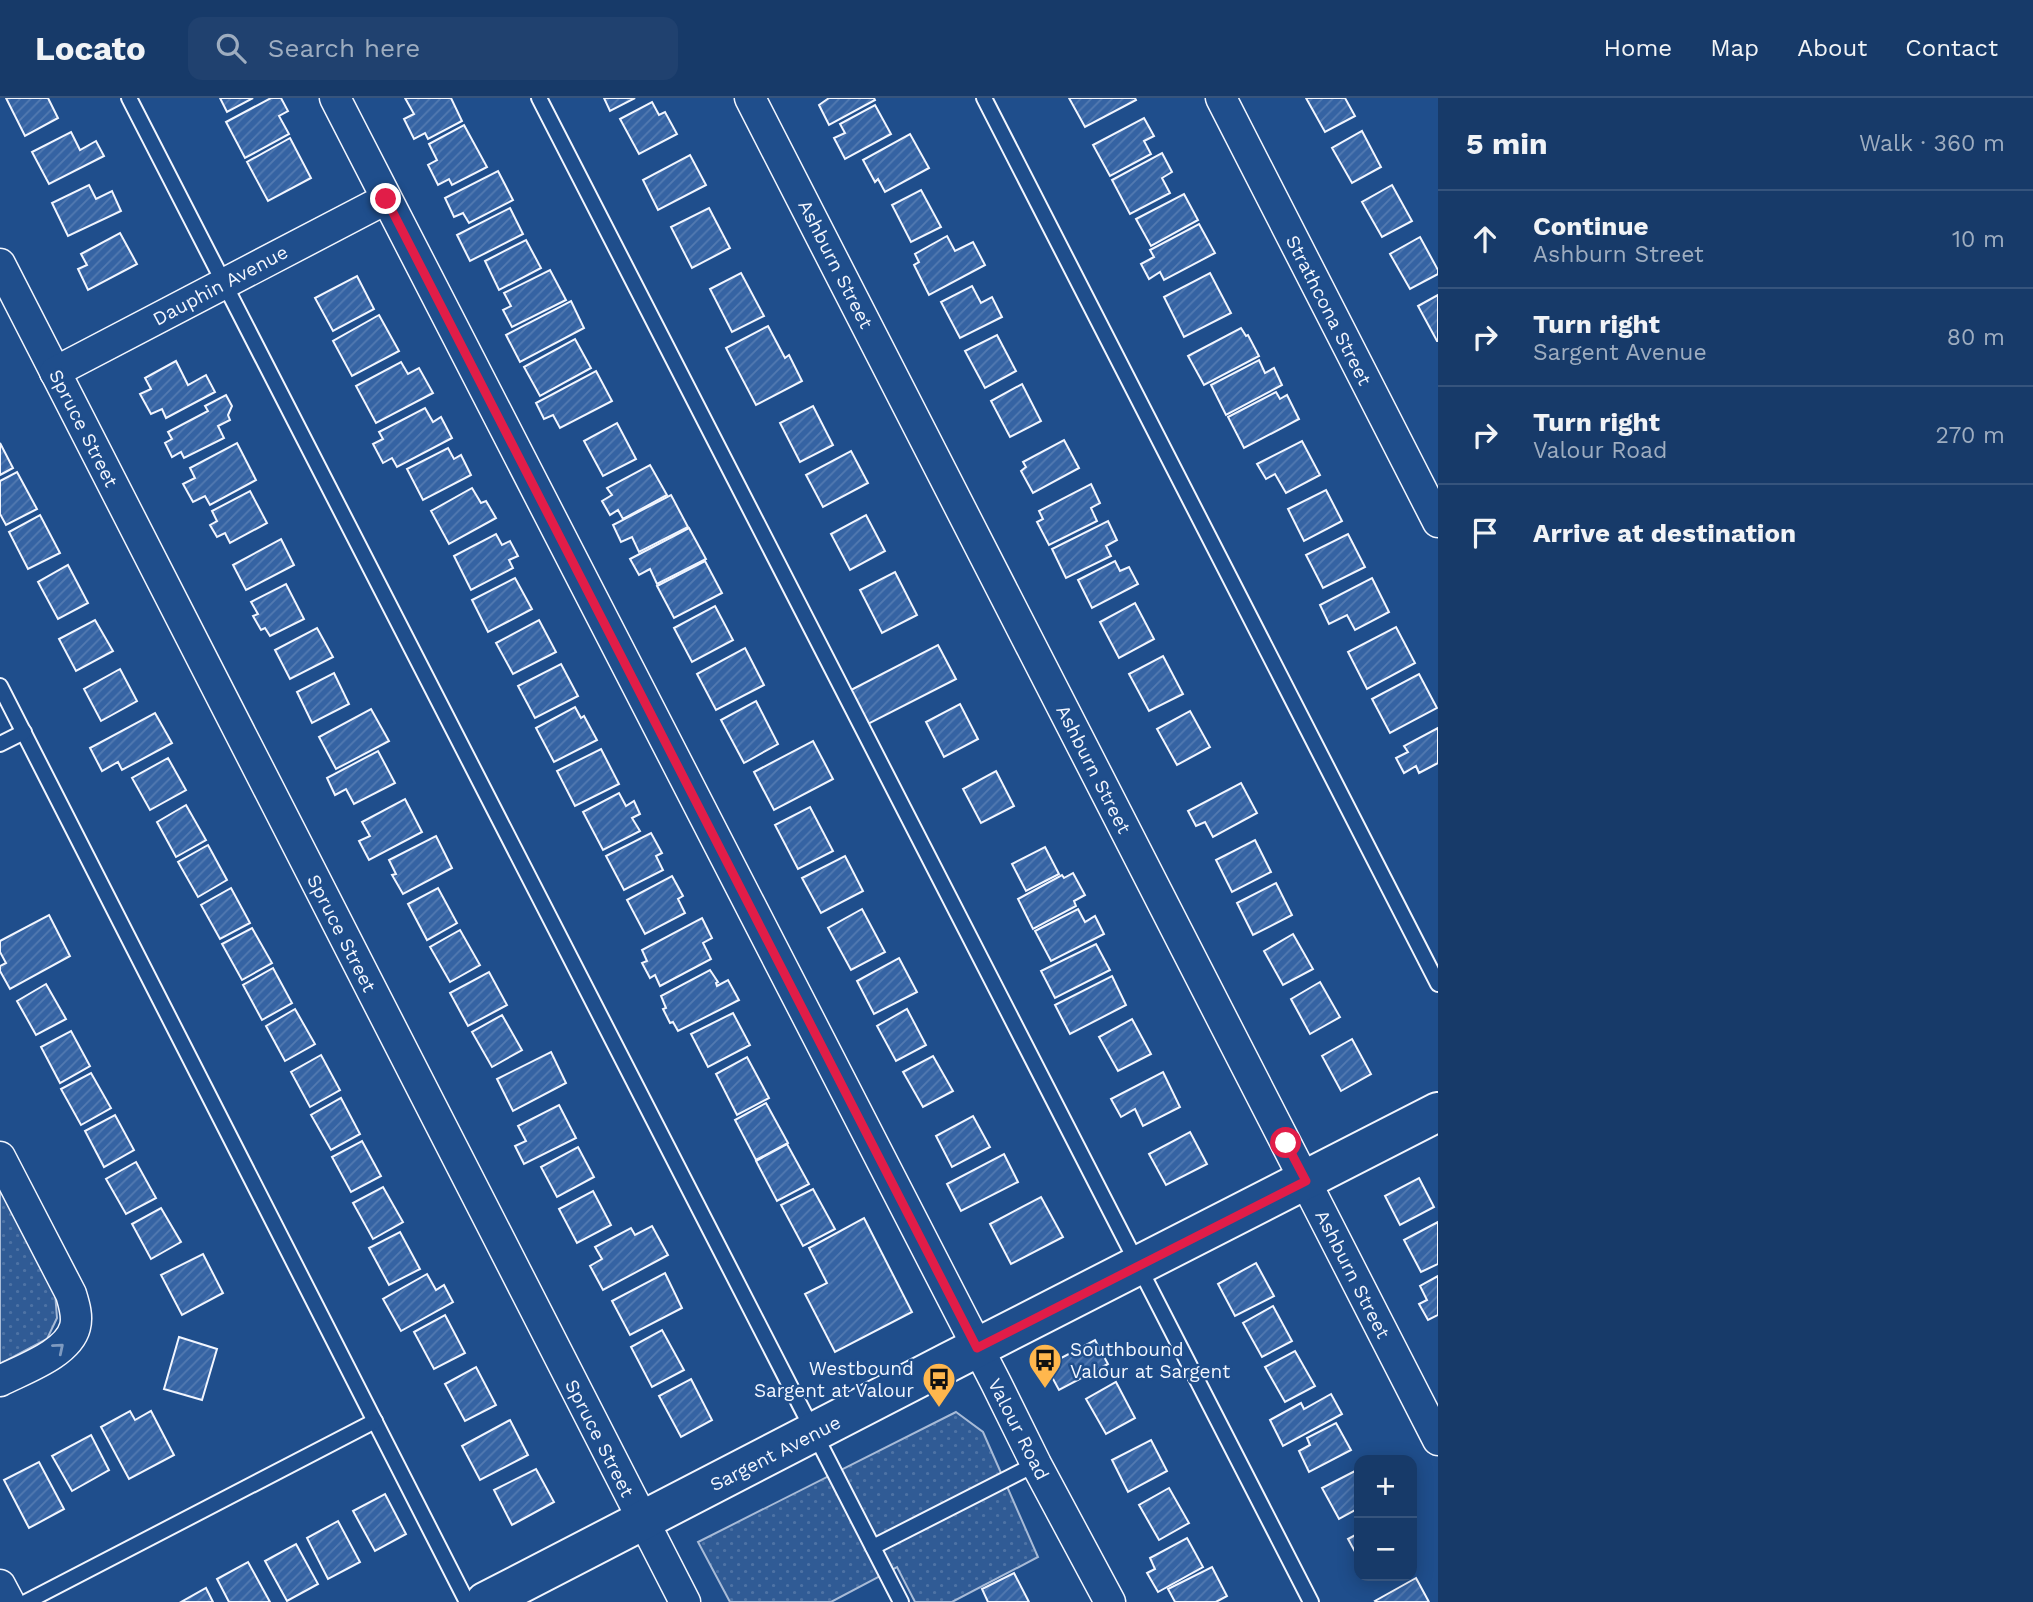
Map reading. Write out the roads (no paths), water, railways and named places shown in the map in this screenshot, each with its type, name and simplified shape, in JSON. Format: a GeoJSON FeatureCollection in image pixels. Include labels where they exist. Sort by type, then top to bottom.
{"type":"FeatureCollection","features":[{"type":"Feature","properties":{"kind":"main road","name":"Sargent Avenue"},"geometry":{"type":"LineString","coordinates":[[485,1602],[1438,1112]]}},
{"type":"Feature","properties":{"kind":"street","name":"Valour Road"},"geometry":{"type":"LineString","coordinates":[[335,98],[1036,1464],[1110,1602]]}},
{"type":"Feature","properties":{"kind":"street","name":"Ashburn Street"},"geometry":{"type":"LineString","coordinates":[[750,98],[1438,1440]]}},
{"type":"Feature","properties":{"kind":"street","name":"Strathcona Street"},"geometry":{"type":"LineString","coordinates":[[1221,98],[1438,522]]}},
{"type":"Feature","properties":{"kind":"street","name":"Dauphin Avenue"},"geometry":{"type":"LineString","coordinates":[[55,372],[386,199]]}},
{"type":"Feature","properties":{"kind":"street","name":"Spruce Street"},"geometry":{"type":"LineString","coordinates":[[0,264],[685,1602]]}},
{"type":"Feature","properties":{"kind":"street"},"geometry":{"type":"LineString","coordinates":[[0,1157],[71,1294],[76,1310],[75,1327],[67,1342],[56,1352],[0,1381]]}},
{"type":"Feature","properties":{"kind":"street"},"geometry":{"type":"LineString","coordinates":[[0,1585],[9,1602]]}},
{"type":"Feature","properties":{"kind":"lane"},"geometry":{"type":"LineString","coordinates":[[129,98],[901,1602]]}},
{"type":"Feature","properties":{"kind":"lane"},"geometry":{"type":"LineString","coordinates":[[539,98],[1311,1602]]}},
{"type":"Feature","properties":{"kind":"lane"},"geometry":{"type":"LineString","coordinates":[[984,98],[1438,984]]}},
{"type":"Feature","properties":{"kind":"lane"},"geometry":{"type":"LineString","coordinates":[[0,686],[467,1602]]}},
{"type":"Feature","properties":{"kind":"lane"},"geometry":{"type":"LineString","coordinates":[[0,744],[24,732]]}},
{"type":"Feature","properties":{"kind":"lane"},"geometry":{"type":"LineString","coordinates":[[26,1602],[375,1422]]}},
{"type":"Feature","properties":{"kind":"lane"},"geometry":{"type":"LineString","coordinates":[[873,1547],[1036,1464]]}},
{"type":"Feature","properties":{"kind":"place","name":"Southbound Valour at Sargent"},"geometry":{"type":"Point","coordinates":[1045,1390]}},
{"type":"Feature","properties":{"kind":"place","name":"Westbound Sargent at Valour"},"geometry":{"type":"Point","coordinates":[939,1409]}}]}
